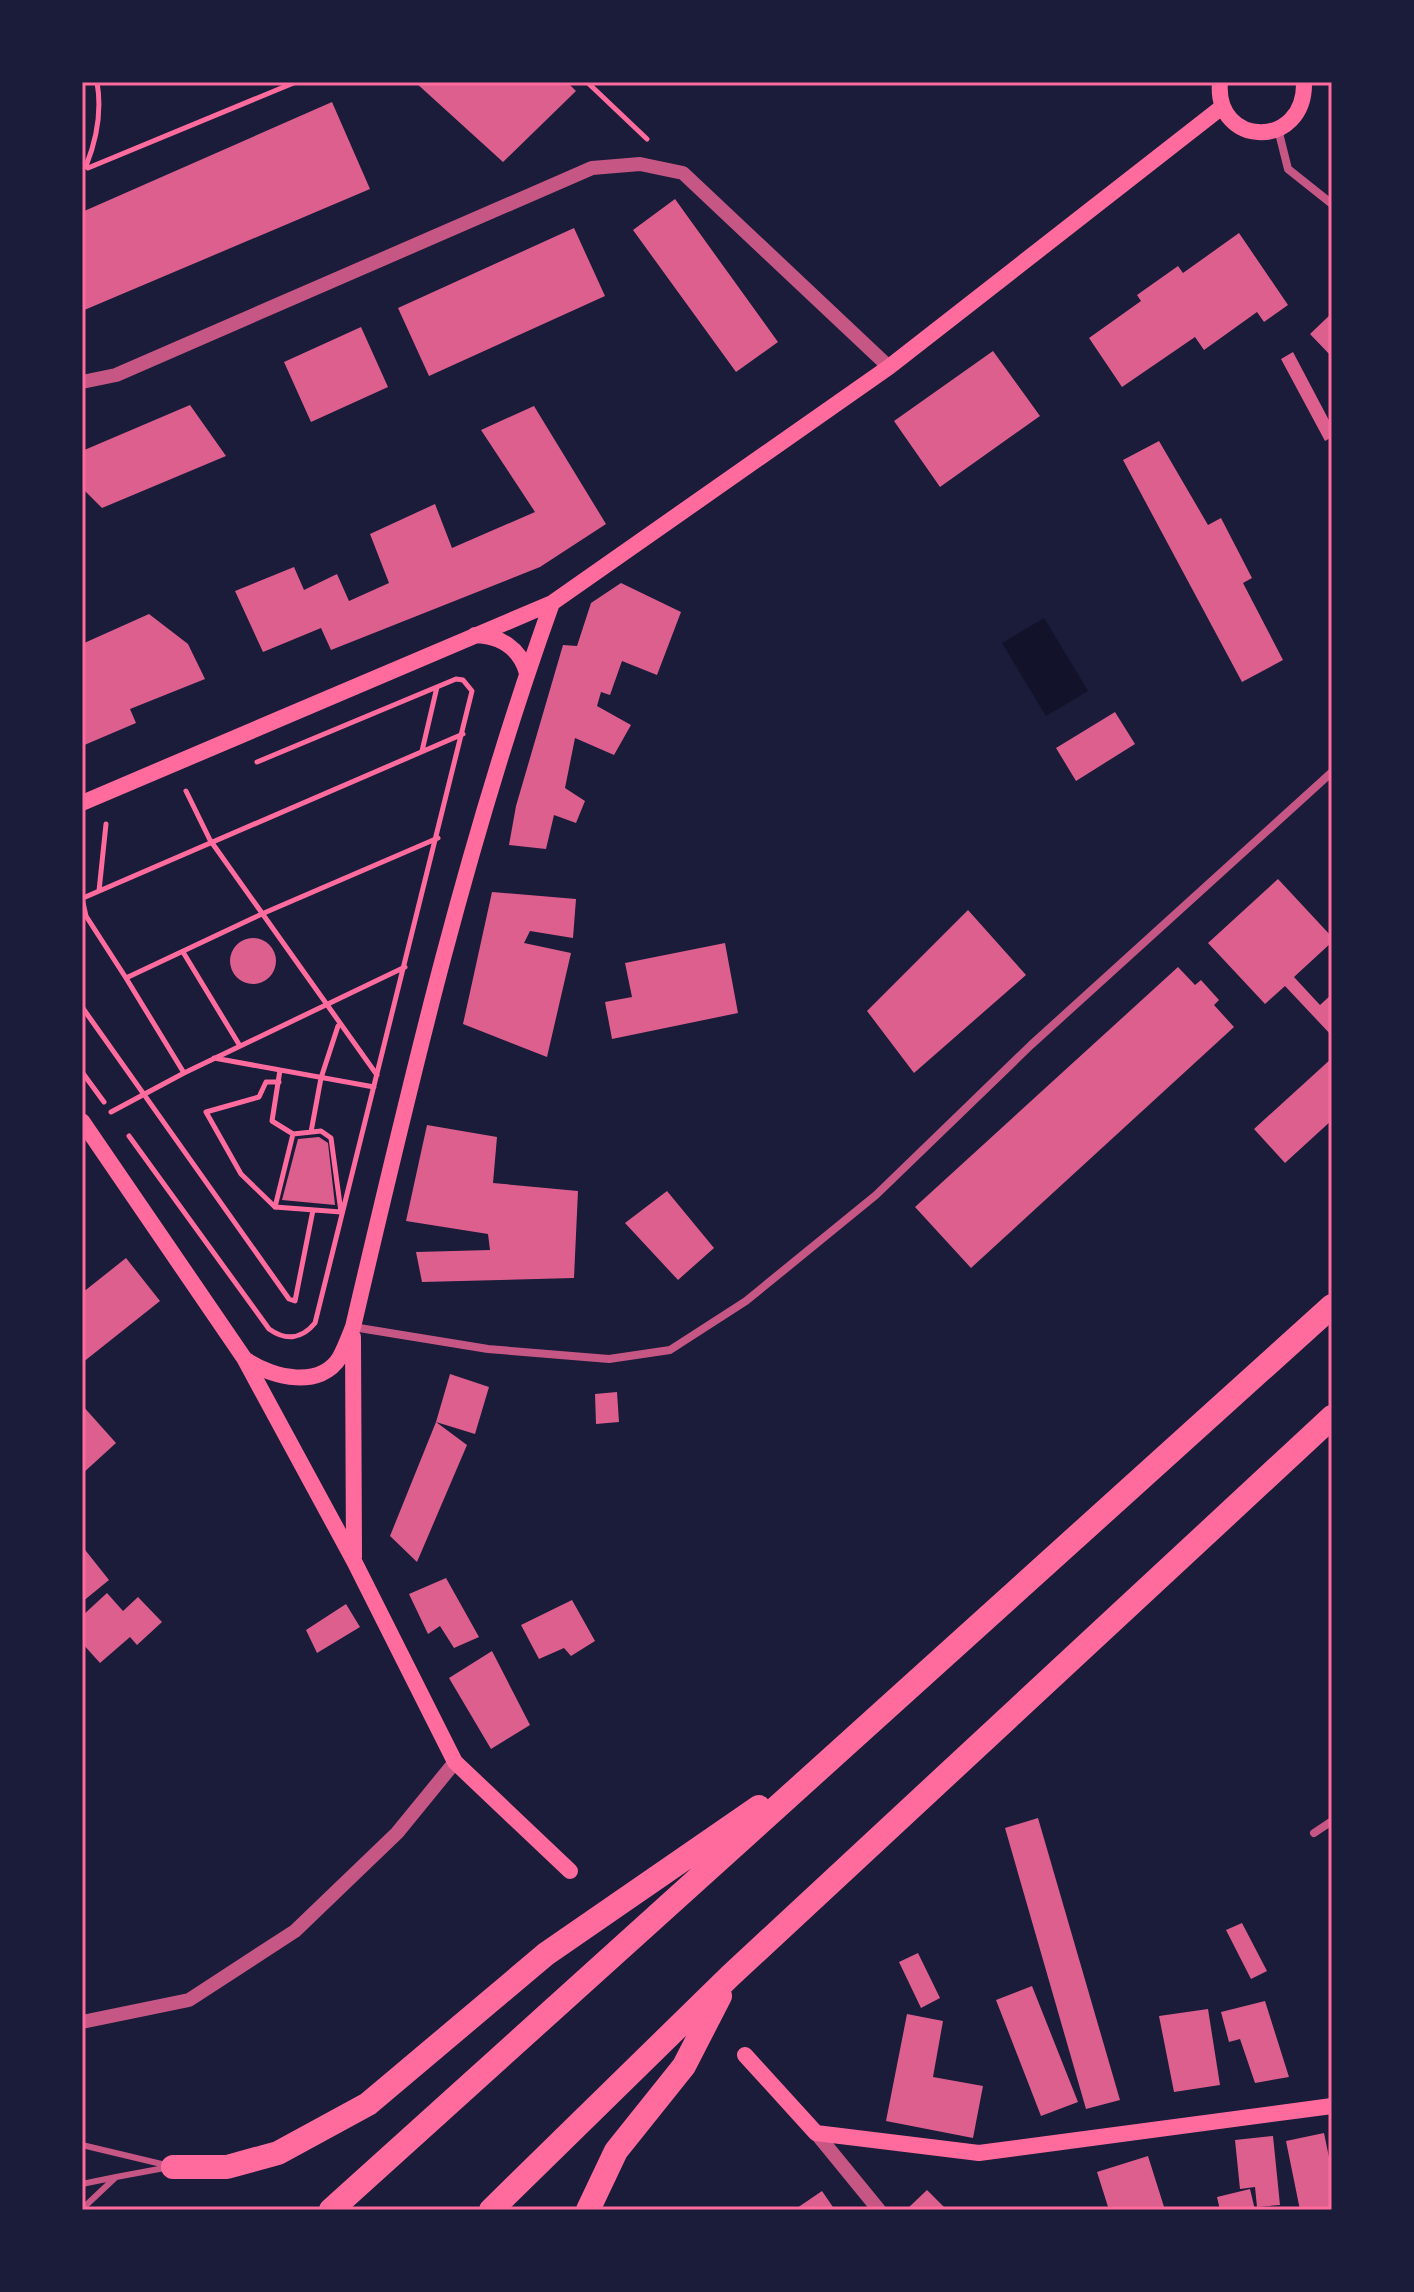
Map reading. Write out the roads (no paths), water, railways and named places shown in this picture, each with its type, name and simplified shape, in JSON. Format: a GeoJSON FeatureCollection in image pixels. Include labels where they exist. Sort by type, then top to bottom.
{"type":"FeatureCollection","features":[{"type":"Feature","properties":{"kind":"highway"},"geometry":{"type":"LineString","coordinates":[[331,2210],[1332,1306]]}},
{"type":"Feature","properties":{"kind":"highway"},"geometry":{"type":"LineString","coordinates":[[491,2210],[730,1976],[1332,1417]]}},
{"type":"Feature","properties":{"kind":"highway"},"geometry":{"type":"LineString","coordinates":[[173,2167],[227,2167],[278,2153],[368,2104],[546,1954],[837,1754]]}},
{"type":"Feature","properties":{"kind":"highway"},"geometry":{"type":"LineString","coordinates":[[588,2210],[616,2151],[684,2066],[730,1976]]}},
{"type":"Feature","properties":{"kind":"main road"},"geometry":{"type":"LineString","coordinates":[[1220,82],[1222,107],[1240,127],[1265,133],[1278,129],[1299,110],[1304,82]]}},
{"type":"Feature","properties":{"kind":"main road"},"geometry":{"type":"LineString","coordinates":[[82,803],[552,603],[889,367],[1222,107]]}},
{"type":"Feature","properties":{"kind":"main road"},"geometry":{"type":"LineString","coordinates":[[244,1358],[267,1373],[304,1377],[326,1370],[339,1359],[353,1327],[421,1035],[527,673],[552,603]]}},
{"type":"Feature","properties":{"kind":"main road"},"geometry":{"type":"LineString","coordinates":[[474,635],[489,636],[517,650],[527,673]]}},
{"type":"Feature","properties":{"kind":"main road"},"geometry":{"type":"LineString","coordinates":[[84,1126],[244,1358],[354,1561],[455,1762],[570,1871]]}},
{"type":"Feature","properties":{"kind":"main road"},"geometry":{"type":"LineString","coordinates":[[353,1327],[354,1561]]}},
{"type":"Feature","properties":{"kind":"main road"},"geometry":{"type":"LineString","coordinates":[[745,2055],[816,2133],[979,2153],[1332,2106]]}},
{"type":"Feature","properties":{"kind":"street"},"geometry":{"type":"LineString","coordinates":[[1278,129],[1288,169],[1332,204]]}},
{"type":"Feature","properties":{"kind":"street"},"geometry":{"type":"LineString","coordinates":[[82,382],[116,375],[592,168],[640,164],[683,173],[889,367]]}},
{"type":"Feature","properties":{"kind":"street"},"geometry":{"type":"LineString","coordinates":[[353,1327],[488,1349],[609,1359],[670,1350],[746,1301],[876,1195],[1031,1045],[1332,772]]}},
{"type":"Feature","properties":{"kind":"street"},"geometry":{"type":"LineString","coordinates":[[82,2022],[189,2000],[295,1931],[397,1833],[455,1762]]}},
{"type":"Feature","properties":{"kind":"street"},"geometry":{"type":"LineString","coordinates":[[1314,1833],[1332,1821]]}},
{"type":"Feature","properties":{"kind":"street"},"geometry":{"type":"LineString","coordinates":[[816,2133],[879,2210]]}},
{"type":"Feature","properties":{"kind":"lane"},"geometry":{"type":"LineString","coordinates":[[82,2145],[173,2167]]}},
{"type":"Feature","properties":{"kind":"lane"},"geometry":{"type":"LineString","coordinates":[[82,2184],[173,2167]]}},
{"type":"Feature","properties":{"kind":"lane"},"geometry":{"type":"LineString","coordinates":[[82,2209],[116,2177]]}}]}
